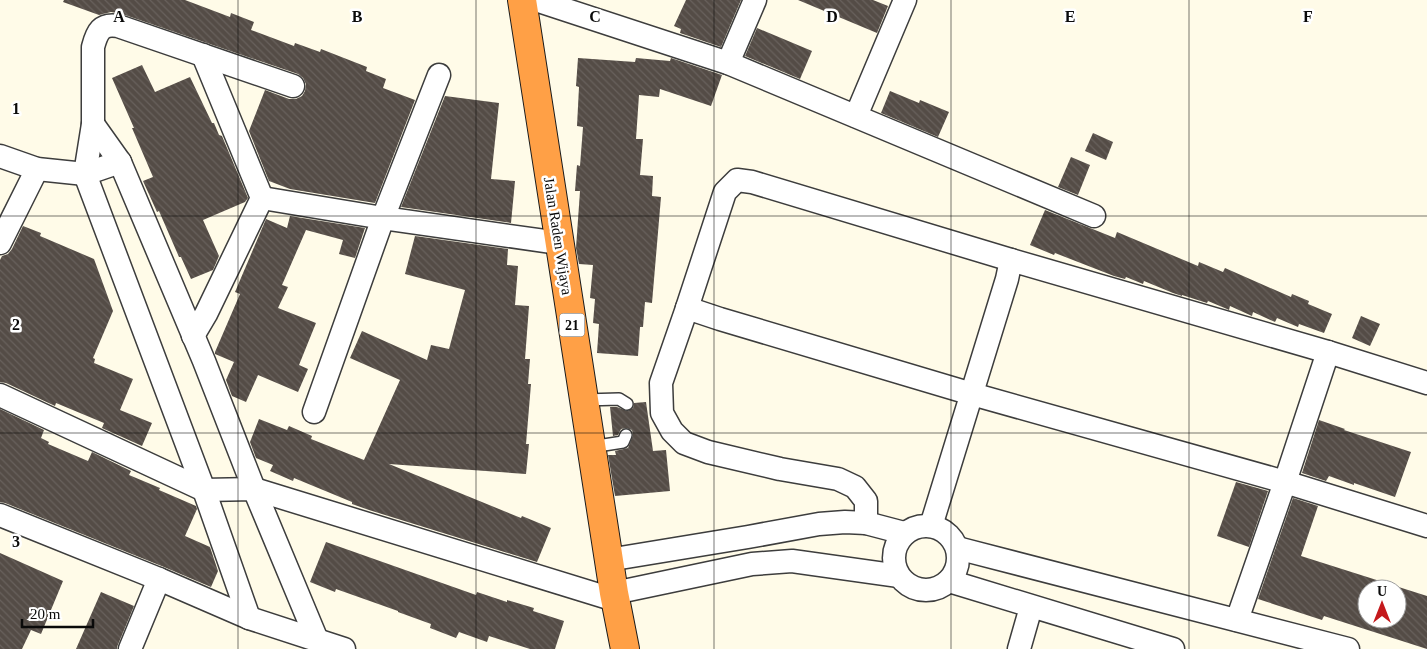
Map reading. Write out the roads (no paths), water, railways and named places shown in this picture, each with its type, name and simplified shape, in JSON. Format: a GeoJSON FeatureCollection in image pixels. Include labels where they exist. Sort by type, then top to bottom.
{"type":"FeatureCollection","features":[{"type":"Feature","properties":{"kind":"highway","name":"Jalan Raden Wijaya"},"geometry":{"type":"LineString","coordinates":[[522,0],[608,560],[625,649]]}},
{"type":"Feature","properties":{"kind":"street"},"geometry":{"type":"LineString","coordinates":[[536,0],[728,63],[1094,216]]}},
{"type":"Feature","properties":{"kind":"street"},"geometry":{"type":"LineString","coordinates":[[728,63],[755,0]]}},
{"type":"Feature","properties":{"kind":"street"},"geometry":{"type":"LineString","coordinates":[[856,116],[905,0]]}},
{"type":"Feature","properties":{"kind":"street"},"geometry":{"type":"LineString","coordinates":[[249,618],[204,490],[85,174],[92,124],[93,47],[96,36],[101,29],[110,25],[118,26],[293,86]]}},
{"type":"Feature","properties":{"kind":"street"},"geometry":{"type":"LineString","coordinates":[[193,336],[206,314],[262,198],[203,55]]}},
{"type":"Feature","properties":{"kind":"street"},"geometry":{"type":"LineString","coordinates":[[314,412],[383,218],[439,75]]}},
{"type":"Feature","properties":{"kind":"street"},"geometry":{"type":"LineString","coordinates":[[92,124],[120,162],[317,640]]}},
{"type":"Feature","properties":{"kind":"street"},"geometry":{"type":"LineString","coordinates":[[0,156],[37,169],[85,174],[120,162]]}},
{"type":"Feature","properties":{"kind":"street"},"geometry":{"type":"LineString","coordinates":[[0,243],[37,169]]}},
{"type":"Feature","properties":{"kind":"street"},"geometry":{"type":"LineString","coordinates":[[866,523],[866,501],[855,487],[838,479],[780,469],[708,452],[684,443],[672,430],[662,413],[662,383],[725,192],[737,180],[752,182],[1427,383]]}},
{"type":"Feature","properties":{"kind":"street"},"geometry":{"type":"LineString","coordinates":[[262,198],[383,218],[559,243]]}},
{"type":"Feature","properties":{"kind":"street"},"geometry":{"type":"LineString","coordinates":[[931,526],[1007,279],[1011,260]]}},
{"type":"Feature","properties":{"kind":"street"},"geometry":{"type":"LineString","coordinates":[[687,308],[972,394],[1285,482],[1427,526]]}},
{"type":"Feature","properties":{"kind":"street"},"geometry":{"type":"LineString","coordinates":[[1237,620],[1328,352]]}},
{"type":"Feature","properties":{"kind":"street"},"geometry":{"type":"LineString","coordinates":[[0,395],[204,490],[254,488],[614,596],[752,564],[792,561],[899,576]]}},
{"type":"Feature","properties":{"kind":"street"},"geometry":{"type":"LineString","coordinates":[[0,515],[159,579],[249,618],[344,649]]}},
{"type":"Feature","properties":{"kind":"street"},"geometry":{"type":"LineString","coordinates":[[608,560],[748,538],[819,524],[866,523],[904,533]]}},
{"type":"Feature","properties":{"kind":"street"},"geometry":{"type":"LineString","coordinates":[[931,526],[940,528],[947,533],[953,540],[959,557],[958,566],[949,581],[941,587],[932,590],[914,588],[905,583],[894,566],[894,554],[897,543],[904,533],[917,527],[931,526]]}},
{"type":"Feature","properties":{"kind":"street"},"geometry":{"type":"LineString","coordinates":[[748,538],[752,564]]}},
{"type":"Feature","properties":{"kind":"street"},"geometry":{"type":"LineString","coordinates":[[957,548],[1348,649]]}},
{"type":"Feature","properties":{"kind":"street"},"geometry":{"type":"LineString","coordinates":[[130,649],[159,579]]}},
{"type":"Feature","properties":{"kind":"street"},"geometry":{"type":"LineString","coordinates":[[949,581],[1173,649]]}},
{"type":"Feature","properties":{"kind":"street"},"geometry":{"type":"LineString","coordinates":[[1019,649],[1032,607]]}},
{"type":"Feature","properties":{"kind":"lane"},"geometry":{"type":"LineString","coordinates":[[584,400],[619,399],[627,404]]}},
{"type":"Feature","properties":{"kind":"lane"},"geometry":{"type":"LineString","coordinates":[[591,447],[623,442],[626,435]]}}]}
